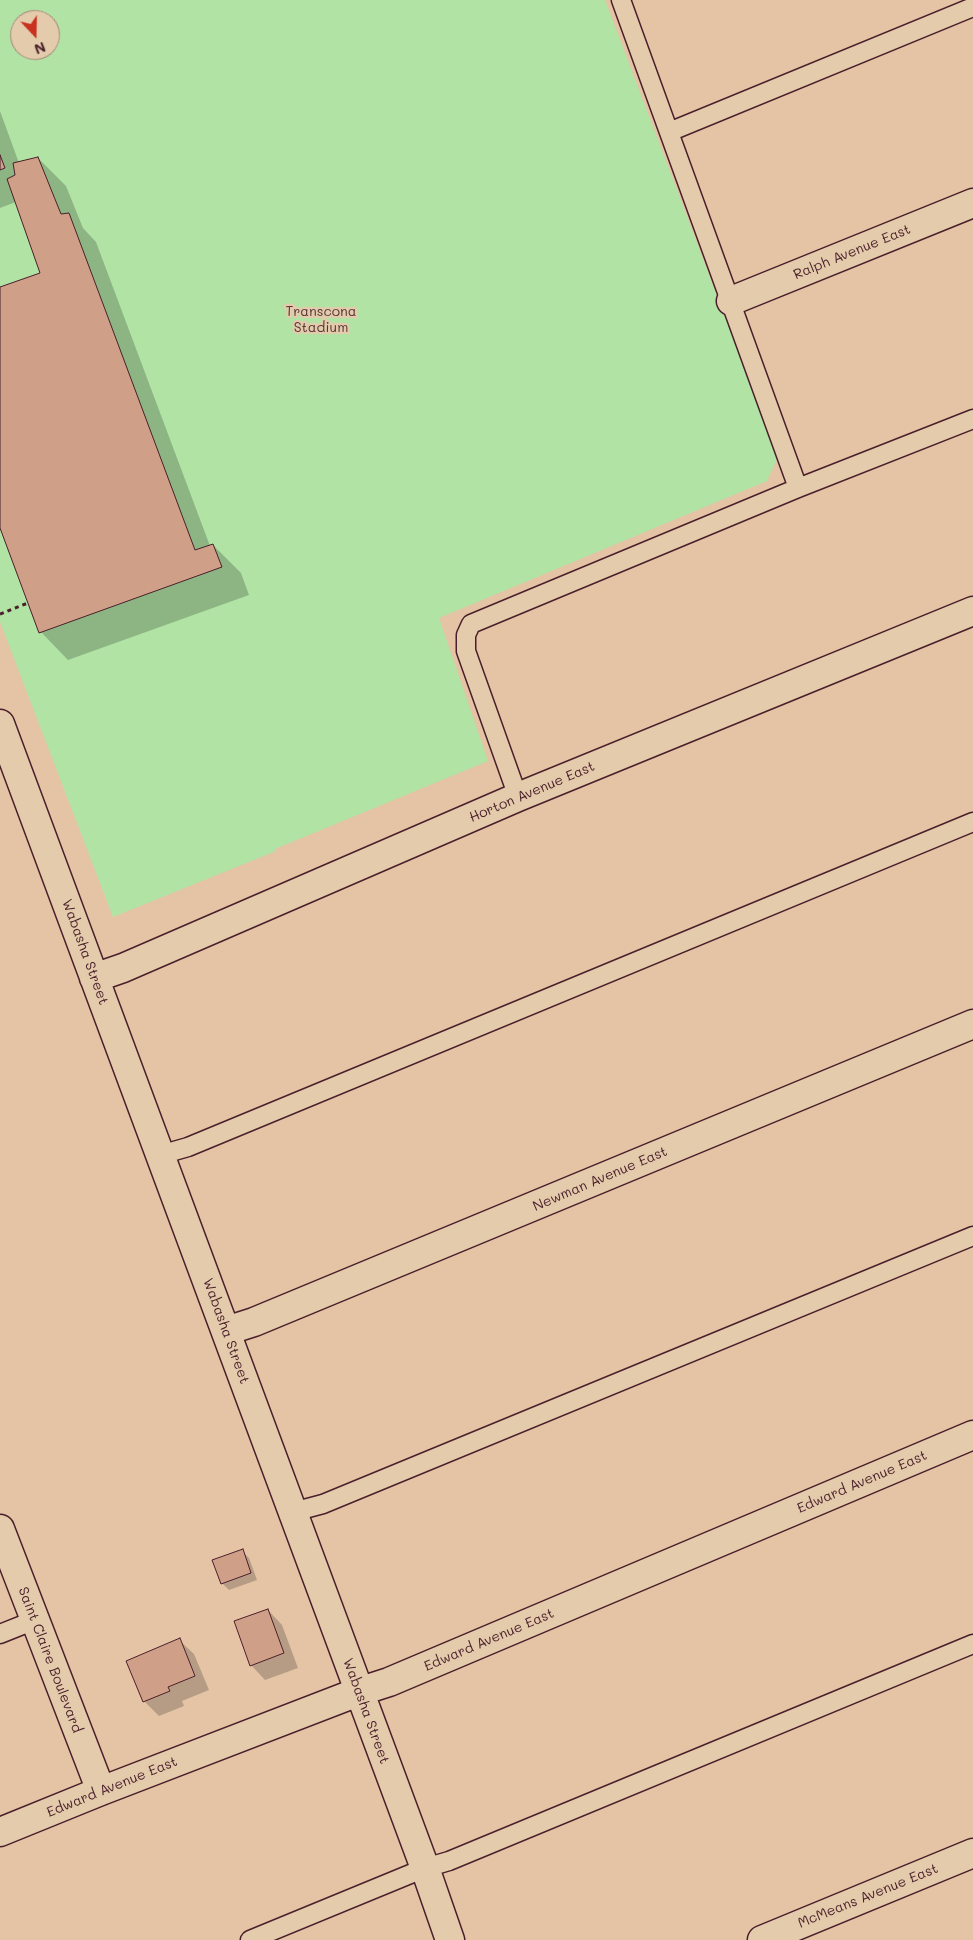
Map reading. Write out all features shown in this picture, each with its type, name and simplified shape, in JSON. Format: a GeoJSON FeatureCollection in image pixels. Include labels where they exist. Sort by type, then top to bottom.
{"type":"FeatureCollection","features":[{"type":"Feature","properties":{"kind":"street","name":"Ralph Avenue East"},"geometry":{"type":"LineString","coordinates":[[731,301],[973,203]]}},
{"type":"Feature","properties":{"kind":"street","name":"Horton Avenue East"},"geometry":{"type":"LineString","coordinates":[[94,978],[123,968],[518,797],[973,611]]}},
{"type":"Feature","properties":{"kind":"street","name":"Wabasha Street"},"geometry":{"type":"LineString","coordinates":[[0,724],[358,1692],[425,1868],[450,1940]]}},
{"type":"Feature","properties":{"kind":"street","name":"Newman Avenue East"},"geometry":{"type":"LineString","coordinates":[[226,1331],[254,1322],[973,1024]]}},
{"type":"Feature","properties":{"kind":"street","name":"Edward Avenue East"},"geometry":{"type":"LineString","coordinates":[[0,1832],[101,1790],[358,1692],[389,1682],[973,1435]]}},
{"type":"Feature","properties":{"kind":"street","name":"Saint Claire Boulevard"},"geometry":{"type":"LineString","coordinates":[[0,1529],[101,1790]]}},
{"type":"Feature","properties":{"kind":"street","name":"McMeans Avenue East"},"geometry":{"type":"LineString","coordinates":[[762,1940],[973,1853]]}},
{"type":"Feature","properties":{"kind":"lane"},"geometry":{"type":"LineString","coordinates":[[621,0],[798,488]]}},
{"type":"Feature","properties":{"kind":"lane"},"geometry":{"type":"LineString","coordinates":[[669,132],[973,8]]}},
{"type":"Feature","properties":{"kind":"lane"},"geometry":{"type":"LineString","coordinates":[[518,797],[466,651],[466,635],[471,624],[798,488],[973,419]]}},
{"type":"Feature","properties":{"kind":"lane"},"geometry":{"type":"LineString","coordinates":[[160,1155],[197,1143],[973,822]]}},
{"type":"Feature","properties":{"kind":"lane"},"geometry":{"type":"LineString","coordinates":[[293,1512],[324,1504],[973,1236]]}},
{"type":"Feature","properties":{"kind":"lane"},"geometry":{"type":"LineString","coordinates":[[0,1634],[35,1620]]}},
{"type":"Feature","properties":{"kind":"lane"},"geometry":{"type":"LineString","coordinates":[[250,1940],[425,1868],[459,1857],[973,1644]]}},
{"type":"Feature","properties":{"kind":"path"},"geometry":{"type":"LineString","coordinates":[[0,614],[28,603]]}},
{"type":"Feature","properties":{"kind":"green space","name":"Transcona Stadium"},"geometry":{"type":"Polygon","coordinates":[[[0,0],[605,0],[778,457],[767,481],[439,618],[488,761],[275,849],[276,851],[113,917],[0,622],[0,0]]]}},
{"type":"Feature","properties":{"kind":"building"},"geometry":{"type":"Polygon","coordinates":[[[0,155],[5,168],[0,170],[0,155]]]}},
{"type":"Feature","properties":{"kind":"building"},"geometry":{"type":"Polygon","coordinates":[[[38,157],[61,214],[69,213],[195,550],[213,544],[222,567],[39,633],[0,528],[0,287],[40,273],[7,179],[15,175],[13,163],[38,157]]]}},
{"type":"Feature","properties":{"kind":"building"},"geometry":{"type":"Polygon","coordinates":[[[243,1549],[251,1573],[221,1584],[212,1560],[243,1549]]]}},
{"type":"Feature","properties":{"kind":"building"},"geometry":{"type":"Polygon","coordinates":[[[268,1609],[284,1653],[250,1666],[234,1621],[268,1609]]]}},
{"type":"Feature","properties":{"kind":"building"},"geometry":{"type":"Polygon","coordinates":[[[180,1638],[195,1676],[168,1687],[170,1691],[143,1702],[126,1661],[180,1638]]]}}]}
